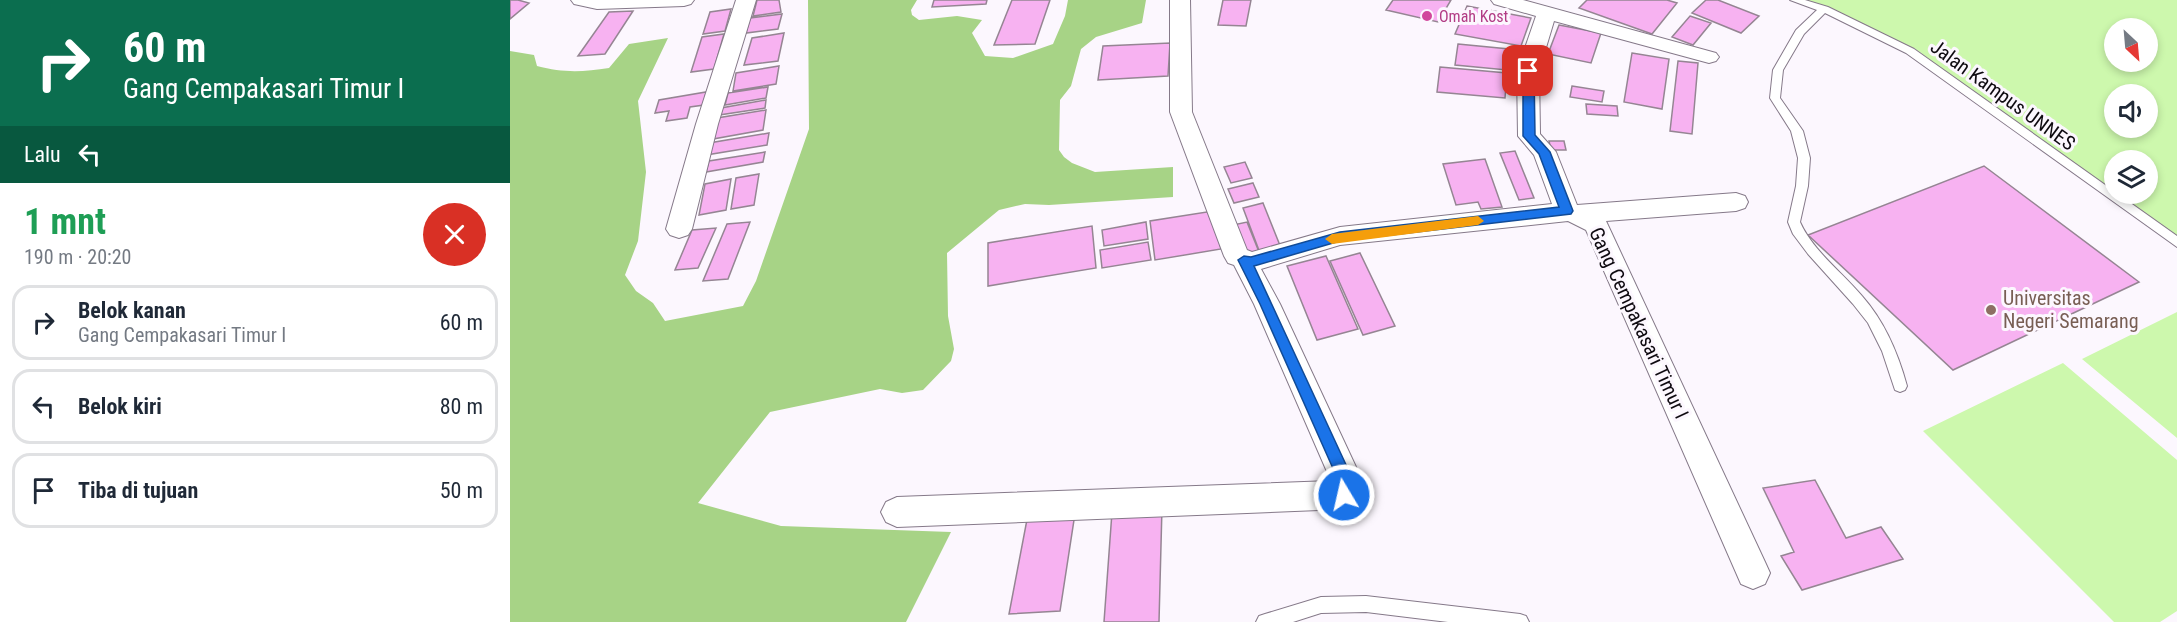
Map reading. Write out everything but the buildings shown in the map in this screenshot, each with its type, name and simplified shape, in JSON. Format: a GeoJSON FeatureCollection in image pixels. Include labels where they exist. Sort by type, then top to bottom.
{"type":"FeatureCollection","features":[{"type":"Feature","properties":{"kind":"street"},"geometry":{"type":"LineString","coordinates":[[581,0],[597,3],[684,0]]}},
{"type":"Feature","properties":{"kind":"street"},"geometry":{"type":"LineString","coordinates":[[679,229],[707,124],[746,0]]}},
{"type":"Feature","properties":{"kind":"street"},"geometry":{"type":"LineString","coordinates":[[897,513],[1344,495],[1347,482],[1267,304],[1244,260],[1237,256],[1232,246],[1181,112],[1180,0]]}},
{"type":"Feature","properties":{"kind":"street"},"geometry":{"type":"LineString","coordinates":[[1501,0],[1709,57]]}},
{"type":"Feature","properties":{"kind":"street"},"geometry":{"type":"LineString","coordinates":[[1547,12],[1528,71],[1529,136],[1544,152],[1573,212],[1736,202]]}},
{"type":"Feature","properties":{"kind":"street","name":"Gang Cempakasari Timur I"},"geometry":{"type":"LineString","coordinates":[[1244,260],[1251,262],[1340,236],[1573,212],[1596,225],[1753,573]]}},
{"type":"Feature","properties":{"kind":"lane","name":"Jalan Kampus UNNES"},"geometry":{"type":"LineString","coordinates":[[1796,0],[1824,9],[1910,51],[2177,242]]}},
{"type":"Feature","properties":{"kind":"lane"},"geometry":{"type":"LineString","coordinates":[[1824,9],[1800,32],[1778,70],[1775,98],[1797,131],[1804,158],[1802,186],[1794,222],[1809,246],[1861,302],[1891,352],[1900,386]]}},
{"type":"Feature","properties":{"kind":"lane"},"geometry":{"type":"LineString","coordinates":[[1265,622],[1321,605],[1366,604],[1520,622]]}},
{"type":"Feature","properties":{"kind":"green space"},"geometry":{"type":"Polygon","coordinates":[[[808,0],[917,0],[911,10],[912,15],[919,20],[957,16],[982,20],[972,33],[985,56],[1013,58],[1053,44],[1065,16],[1068,0],[1146,0],[1142,23],[1096,37],[1081,49],[1071,86],[1060,100],[1059,150],[1072,163],[1095,172],[1173,167],[1173,197],[1049,205],[1025,204],[999,210],[947,253],[948,316],[954,349],[951,361],[923,390],[902,393],[880,389],[770,412],[698,503],[781,526],[951,532],[906,622],[510,622],[510,51],[534,55],[537,66],[564,71],[590,70],[609,68],[629,44],[668,38],[638,101],[646,172],[638,241],[625,275],[636,291],[653,303],[665,321],[743,306],[756,281],[809,129],[808,0]]]}},
{"type":"Feature","properties":{"kind":"green space"},"geometry":{"type":"Polygon","coordinates":[[[1805,0],[2177,0],[2177,237],[2131,204],[2158,204],[2158,150],[2104,150],[2104,184],[1915,49],[1826,7],[1805,0]]]}},
{"type":"Feature","properties":{"kind":"green space"},"geometry":{"type":"Polygon","coordinates":[[[2177,312],[2177,438],[2082,359],[2177,312]]]}},
{"type":"Feature","properties":{"kind":"green space"},"geometry":{"type":"Polygon","coordinates":[[[2063,363],[2177,460],[2177,611],[2160,622],[2114,622],[1923,431],[2063,363]]]}},
{"type":"Feature","properties":{"kind":"slow traffic"},"geometry":{"type":"LineString","coordinates":[[1332,239],[1340,236],[1478,221]]}},
{"type":"Feature","properties":{"kind":"place","name":"Omah Kost"},"geometry":{"type":"Point","coordinates":[1427,16]}},
{"type":"Feature","properties":{"kind":"place","name":"Universitas Negeri Semarang"},"geometry":{"type":"Point","coordinates":[1991,310]}},
{"type":"Feature","properties":{"kind":"route"},"geometry":{"type":"LineString","coordinates":[[1344,495],[1347,482],[1267,304],[1244,260],[1251,262],[1340,236],[1567,211],[1544,152],[1529,136],[1528,71]]}}]}
